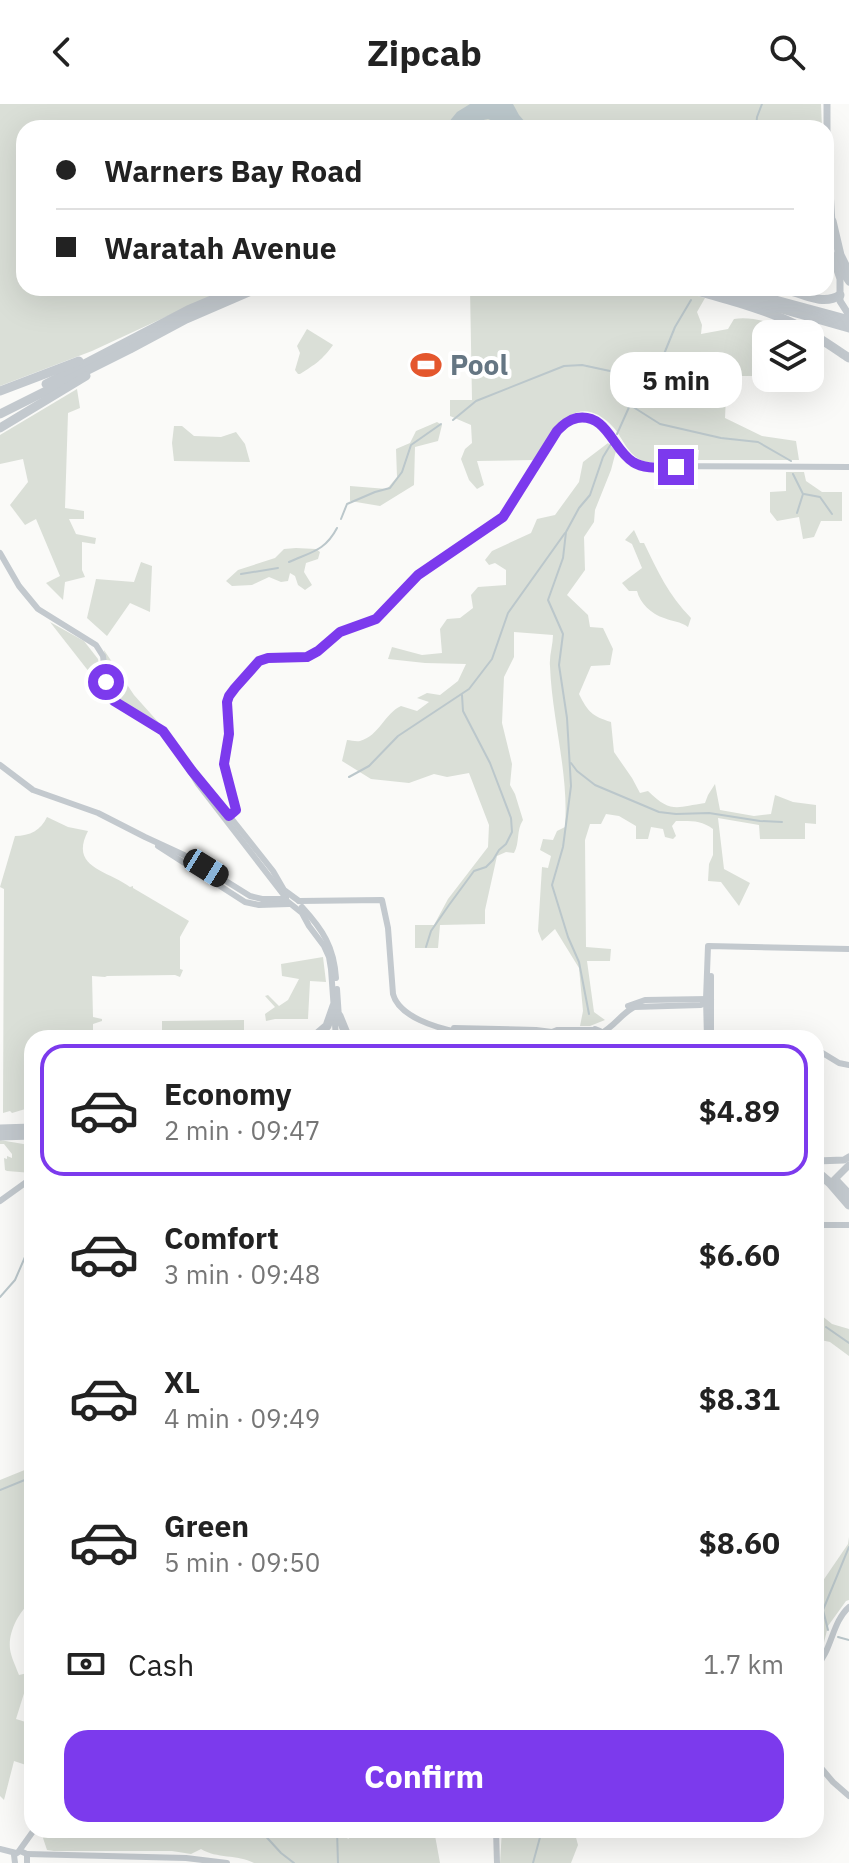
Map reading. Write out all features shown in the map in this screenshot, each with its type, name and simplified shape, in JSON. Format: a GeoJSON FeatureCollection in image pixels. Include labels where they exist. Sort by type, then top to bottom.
{"type":"FeatureCollection","features":[{"type":"Feature","properties":{"kind":"highway"},"geometry":{"type":"LineString","coordinates":[[834,230],[840,255],[849,273]]}},
{"type":"Feature","properties":{"kind":"highway"},"geometry":{"type":"LineString","coordinates":[[807,296],[824,301],[833,300],[844,292]]}},
{"type":"Feature","properties":{"kind":"highway"},"geometry":{"type":"LineString","coordinates":[[0,408],[115,346],[221,296]]}},
{"type":"Feature","properties":{"kind":"highway"},"geometry":{"type":"LineString","coordinates":[[0,414],[186,319],[239,296]]}},
{"type":"Feature","properties":{"kind":"highway"},"geometry":{"type":"LineString","coordinates":[[713,296],[792,323],[849,358]]}},
{"type":"Feature","properties":{"kind":"highway"},"geometry":{"type":"LineString","coordinates":[[736,296],[830,319],[849,318]]}},
{"type":"Feature","properties":{"kind":"highway"},"geometry":{"type":"LineString","coordinates":[[757,296],[849,328]]}},
{"type":"Feature","properties":{"kind":"highway"},"geometry":{"type":"LineString","coordinates":[[0,391],[115,346]]}},
{"type":"Feature","properties":{"kind":"highway"},"geometry":{"type":"LineString","coordinates":[[0,428],[130,349]]}},
{"type":"Feature","properties":{"kind":"highway"},"geometry":{"type":"LineString","coordinates":[[322,1030],[327,1026],[334,1006]]}},
{"type":"Feature","properties":{"kind":"highway"},"geometry":{"type":"LineString","coordinates":[[339,1016],[345,1030]]}},
{"type":"Feature","properties":{"kind":"highway"},"geometry":{"type":"LineString","coordinates":[[0,1129],[24,1128]]}},
{"type":"Feature","properties":{"kind":"highway"},"geometry":{"type":"LineString","coordinates":[[0,1136],[24,1135]]}},
{"type":"Feature","properties":{"kind":"highway"},"geometry":{"type":"LineString","coordinates":[[824,1172],[849,1205]]}},
{"type":"Feature","properties":{"kind":"highway"},"geometry":{"type":"LineString","coordinates":[[824,1176],[849,1195]]}},
{"type":"Feature","properties":{"kind":"main road"},"geometry":{"type":"LineString","coordinates":[[834,235],[837,257],[849,282]]}},
{"type":"Feature","properties":{"kind":"main road"},"geometry":{"type":"LineString","coordinates":[[834,264],[844,292],[842,306],[849,318]]}},
{"type":"Feature","properties":{"kind":"main road"},"geometry":{"type":"LineString","coordinates":[[824,1162],[849,1157]]}},
{"type":"Feature","properties":{"kind":"main road"},"geometry":{"type":"LineString","coordinates":[[834,1183],[849,1165]]}},
{"type":"Feature","properties":{"kind":"main road"},"geometry":{"type":"LineString","coordinates":[[834,1183],[849,1173]]}},
{"type":"Feature","properties":{"kind":"street"},"geometry":{"type":"LineString","coordinates":[[228,818],[236,810],[224,764],[229,734],[227,702],[235,688],[259,661],[307,657],[340,632],[376,619],[418,575],[503,517],[557,431],[566,422],[583,417],[599,422],[630,460],[641,466],[849,467]]}},
{"type":"Feature","properties":{"kind":"street"},"geometry":{"type":"LineString","coordinates":[[0,553],[19,586],[38,609],[87,638],[99,649],[103,656],[108,693],[114,701],[163,731],[276,885],[309,915],[327,939],[335,964],[338,1030]]}},
{"type":"Feature","properties":{"kind":"street"},"geometry":{"type":"LineString","coordinates":[[0,765],[33,790],[98,813],[184,855],[250,896],[292,901]]}},
{"type":"Feature","properties":{"kind":"street"},"geometry":{"type":"LineString","coordinates":[[228,818],[273,871],[327,951],[336,1030]]}},
{"type":"Feature","properties":{"kind":"street"},"geometry":{"type":"LineString","coordinates":[[145,837],[245,902],[259,905],[313,900],[382,900],[388,928],[393,999],[400,1007],[433,1026],[448,1030]]}},
{"type":"Feature","properties":{"kind":"street"},"geometry":{"type":"LineString","coordinates":[[266,900],[274,895],[276,885]]}},
{"type":"Feature","properties":{"kind":"street"},"geometry":{"type":"LineString","coordinates":[[309,915],[308,908],[313,900]]}},
{"type":"Feature","properties":{"kind":"street"},"geometry":{"type":"LineString","coordinates":[[710,1030],[708,946],[849,949]]}},
{"type":"Feature","properties":{"kind":"street"},"geometry":{"type":"LineString","coordinates":[[599,1030],[624,1009],[638,1002],[708,1001]]}},
{"type":"Feature","properties":{"kind":"street"},"geometry":{"type":"LineString","coordinates":[[824,1054],[840,1064],[849,1065]]}},
{"type":"Feature","properties":{"kind":"street"},"geometry":{"type":"LineString","coordinates":[[0,1201],[24,1184]]}},
{"type":"Feature","properties":{"kind":"street"},"geometry":{"type":"LineString","coordinates":[[824,1225],[849,1225]]}},
{"type":"Feature","properties":{"kind":"street"},"geometry":{"type":"LineString","coordinates":[[824,1657],[840,1619],[849,1607]]}},
{"type":"Feature","properties":{"kind":"street"},"geometry":{"type":"LineString","coordinates":[[824,1771],[849,1796]]}},
{"type":"Feature","properties":{"kind":"street"},"geometry":{"type":"LineString","coordinates":[[19,1858],[29,1838]]}},
{"type":"Feature","properties":{"kind":"street"},"geometry":{"type":"LineString","coordinates":[[496,1838],[497,1863]]}},
{"type":"Feature","properties":{"kind":"street"},"geometry":{"type":"LineString","coordinates":[[2,1850],[19,1858],[178,1857],[227,1863]]}},
{"type":"Feature","properties":{"kind":"shaded area"},"geometry":{"type":"Polygon","coordinates":[[[0,104],[821,104],[822,120],[16,120],[16,296],[211,296],[92,351],[0,386],[0,104]]]}},
{"type":"Feature","properties":{"kind":"shaded area"},"geometry":{"type":"Polygon","coordinates":[[[470,104],[513,104],[523,120],[450,120],[470,104]]]}},
{"type":"Feature","properties":{"kind":"shaded area"},"geometry":{"type":"Polygon","coordinates":[[[470,296],[698,296],[705,298],[697,312],[702,325],[701,334],[728,329],[734,319],[754,320],[752,376],[727,376],[725,418],[762,436],[796,441],[799,460],[698,460],[699,450],[688,448],[687,461],[643,461],[633,455],[614,428],[600,416],[577,412],[558,426],[534,460],[477,461],[484,485],[477,489],[469,480],[461,459],[472,443],[471,425],[450,416],[450,400],[472,400],[470,296]]]}},
{"type":"Feature","properties":{"kind":"shaded area"},"geometry":{"type":"Polygon","coordinates":[[[307,329],[333,345],[318,361],[298,374],[295,370],[300,353],[297,346],[307,329]]]}},
{"type":"Feature","properties":{"kind":"shaded area"},"geometry":{"type":"Polygon","coordinates":[[[77,389],[80,408],[68,413],[65,508],[84,511],[84,519],[69,519],[76,534],[96,538],[95,544],[82,542],[85,577],[65,582],[63,600],[46,583],[60,576],[36,519],[25,525],[10,505],[28,482],[23,459],[0,464],[0,435],[77,389]]]}},
{"type":"Feature","properties":{"kind":"shaded area"},"geometry":{"type":"Polygon","coordinates":[[[437,422],[442,425],[438,441],[415,447],[414,485],[380,506],[350,501],[350,486],[387,489],[397,477],[396,449],[410,443],[416,431],[437,422]]]}},
{"type":"Feature","properties":{"kind":"shaded area"},"geometry":{"type":"Polygon","coordinates":[[[174,426],[182,426],[194,436],[221,437],[236,432],[245,444],[250,462],[174,461],[174,426]]]}},
{"type":"Feature","properties":{"kind":"shaded area"},"geometry":{"type":"Polygon","coordinates":[[[608,443],[616,451],[595,510],[594,522],[584,537],[585,570],[567,595],[588,615],[590,627],[603,628],[613,649],[610,665],[591,666],[579,694],[582,700],[591,712],[611,722],[614,752],[640,793],[648,791],[669,806],[681,807],[705,803],[715,784],[720,810],[754,816],[771,814],[775,795],[793,802],[816,805],[816,824],[805,823],[805,839],[760,839],[759,825],[718,818],[724,869],[750,883],[739,906],[721,882],[708,881],[713,855],[713,829],[709,826],[676,821],[672,826],[676,836],[673,839],[665,837],[663,829],[651,827],[648,839],[636,839],[636,826],[619,816],[606,814],[601,824],[590,824],[585,840],[586,947],[611,949],[610,961],[587,961],[594,1012],[605,1020],[580,1026],[583,1011],[579,968],[555,929],[542,941],[538,931],[542,867],[548,868],[551,856],[540,850],[543,839],[553,840],[557,831],[565,827],[565,787],[550,666],[553,635],[514,632],[514,657],[504,677],[502,723],[512,764],[510,785],[523,820],[514,853],[497,856],[485,910],[485,924],[440,925],[438,948],[415,948],[415,925],[434,925],[448,899],[488,847],[489,825],[469,773],[447,777],[434,774],[409,783],[371,779],[342,761],[347,740],[367,738],[395,709],[401,706],[417,711],[429,702],[417,698],[427,693],[440,695],[458,681],[466,664],[388,659],[392,647],[422,655],[442,653],[440,629],[447,619],[460,618],[473,608],[471,595],[478,587],[506,585],[506,570],[495,563],[489,565],[485,560],[492,551],[531,533],[537,519],[555,515],[579,482],[583,462],[608,443]]]}},
{"type":"Feature","properties":{"kind":"shaded area"},"geometry":{"type":"Polygon","coordinates":[[[786,472],[804,472],[806,481],[822,492],[842,492],[842,521],[821,521],[814,537],[803,539],[799,517],[777,521],[770,512],[770,492],[786,491],[786,472]]]}},
{"type":"Feature","properties":{"kind":"shaded area"},"geometry":{"type":"Polygon","coordinates":[[[634,530],[670,592],[691,618],[688,627],[655,614],[643,604],[637,591],[629,591],[622,583],[642,568],[632,544],[625,540],[634,530]]]}},
{"type":"Feature","properties":{"kind":"shaded area"},"geometry":{"type":"Polygon","coordinates":[[[284,549],[320,552],[318,559],[306,563],[304,572],[312,585],[305,590],[290,573],[288,581],[281,582],[269,577],[252,585],[232,586],[226,581],[238,570],[275,558],[284,549]]]}},
{"type":"Feature","properties":{"kind":"shaded area"},"geometry":{"type":"Polygon","coordinates":[[[141,562],[152,566],[150,612],[130,603],[107,636],[87,618],[96,579],[134,582],[141,562]]]}},
{"type":"Feature","properties":{"kind":"shaded area"},"geometry":{"type":"Polygon","coordinates":[[[50,622],[84,641],[98,659],[104,691],[50,622]]]}},
{"type":"Feature","properties":{"kind":"shaded area"},"geometry":{"type":"Polygon","coordinates":[[[104,650],[134,695],[159,723],[123,704],[113,695],[107,679],[104,650]]]}},
{"type":"Feature","properties":{"kind":"shaded area"},"geometry":{"type":"Polygon","coordinates":[[[47,817],[68,827],[88,831],[83,853],[93,866],[133,886],[189,921],[180,937],[180,969],[183,970],[180,977],[92,976],[93,1017],[102,1019],[93,1024],[93,1030],[24,1030],[24,1109],[3,1113],[4,889],[0,887],[15,836],[25,835],[42,825],[47,817]]]}},
{"type":"Feature","properties":{"kind":"shaded area"},"geometry":{"type":"Polygon","coordinates":[[[323,957],[326,982],[310,981],[308,1019],[266,1021],[265,1014],[275,1007],[265,996],[268,995],[279,1006],[288,1000],[299,979],[282,976],[281,964],[323,957]]]}},
{"type":"Feature","properties":{"kind":"shaded area"},"geometry":{"type":"Polygon","coordinates":[[[244,1020],[244,1030],[162,1030],[162,1021],[244,1020]]]}},
{"type":"Feature","properties":{"kind":"shaded area"},"geometry":{"type":"Polygon","coordinates":[[[0,1140],[24,1144],[24,1172],[5,1170],[4,1158],[12,1158],[12,1154],[4,1144],[0,1144],[0,1140]]]}},
{"type":"Feature","properties":{"kind":"shaded area"},"geometry":{"type":"Polygon","coordinates":[[[824,1318],[832,1324],[849,1329],[849,1356],[824,1341],[824,1318]]]}},
{"type":"Feature","properties":{"kind":"shaded area"},"geometry":{"type":"Polygon","coordinates":[[[24,1470],[24,1609],[15,1622],[10,1649],[19,1675],[24,1674],[24,1693],[16,1719],[24,1722],[24,1764],[14,1761],[4,1800],[0,1796],[0,1480],[24,1470]]]}},
{"type":"Feature","properties":{"kind":"shaded area"},"geometry":{"type":"Polygon","coordinates":[[[849,1537],[849,1600],[828,1626],[824,1643],[824,1579],[848,1544],[849,1537]]]}},
{"type":"Feature","properties":{"kind":"shaded area"},"geometry":{"type":"Polygon","coordinates":[[[43,1838],[435,1838],[440,1863],[254,1863],[201,1849],[191,1854],[172,1851],[47,1850],[43,1838]]]}},
{"type":"Feature","properties":{"kind":"shaded area"},"geometry":{"type":"Polygon","coordinates":[[[502,1838],[576,1838],[578,1845],[571,1863],[500,1863],[502,1838]]]}},
{"type":"Feature","properties":{"kind":"waterway"},"geometry":{"type":"LineString","coordinates":[[757,120],[762,104]]}},
{"type":"Feature","properties":{"kind":"waterway"},"geometry":{"type":"LineString","coordinates":[[617,434],[630,405],[640,396],[662,359],[675,327],[691,300]]}},
{"type":"Feature","properties":{"kind":"waterway"},"geometry":{"type":"LineString","coordinates":[[453,420],[476,401],[564,366],[582,365],[623,372],[642,365],[658,365]]}},
{"type":"Feature","properties":{"kind":"waterway"},"geometry":{"type":"LineString","coordinates":[[630,405],[660,424],[721,438],[758,442],[791,461]]}},
{"type":"Feature","properties":{"kind":"waterway"},"geometry":{"type":"LineString","coordinates":[[341,519],[347,504],[390,488],[402,472],[411,445],[441,424]]}},
{"type":"Feature","properties":{"kind":"waterway"},"geometry":{"type":"LineString","coordinates":[[589,1014],[579,962],[552,885],[563,847],[571,786],[567,718],[559,665],[563,634],[548,600],[563,558],[566,532],[590,495],[603,457],[611,444]]}},
{"type":"Feature","properties":{"kind":"waterway"},"geometry":{"type":"LineString","coordinates":[[793,474],[803,494],[797,513]]}},
{"type":"Feature","properties":{"kind":"waterway"},"geometry":{"type":"LineString","coordinates":[[804,494],[820,497],[832,514]]}},
{"type":"Feature","properties":{"kind":"waterway"},"geometry":{"type":"LineString","coordinates":[[289,562],[322,546],[337,528]]}},
{"type":"Feature","properties":{"kind":"waterway"},"geometry":{"type":"LineString","coordinates":[[349,777],[369,766],[398,736],[469,689],[492,659],[508,613],[565,533]]}},
{"type":"Feature","properties":{"kind":"waterway"},"geometry":{"type":"LineString","coordinates":[[241,574],[278,568]]}},
{"type":"Feature","properties":{"kind":"waterway"},"geometry":{"type":"LineString","coordinates":[[426,947],[431,931],[474,871],[486,867],[493,860],[512,832],[511,818],[490,763],[463,711],[462,695]]}},
{"type":"Feature","properties":{"kind":"waterway"},"geometry":{"type":"LineString","coordinates":[[571,763],[595,785],[659,812],[709,813],[782,822]]}},
{"type":"Feature","properties":{"kind":"waterway"},"geometry":{"type":"LineString","coordinates":[[0,1297],[15,1280],[24,1259]]}},
{"type":"Feature","properties":{"kind":"waterway"},"geometry":{"type":"LineString","coordinates":[[826,1327],[849,1343]]}},
{"type":"Feature","properties":{"kind":"waterway"},"geometry":{"type":"LineString","coordinates":[[0,1490],[24,1480]]}},
{"type":"Feature","properties":{"kind":"waterway"},"geometry":{"type":"LineString","coordinates":[[824,1608],[849,1547]]}},
{"type":"Feature","properties":{"kind":"waterway"},"geometry":{"type":"LineString","coordinates":[[824,1614],[828,1630]]}},
{"type":"Feature","properties":{"kind":"waterway"},"geometry":{"type":"LineString","coordinates":[[838,1637],[849,1640]]}},
{"type":"Feature","properties":{"kind":"waterway"},"geometry":{"type":"LineString","coordinates":[[267,1838],[294,1863]]}},
{"type":"Feature","properties":{"kind":"waterway"},"geometry":{"type":"LineString","coordinates":[[337,1838],[338,1863]]}},
{"type":"Feature","properties":{"kind":"waterway"},"geometry":{"type":"LineString","coordinates":[[533,1863],[540,1838]]}},
{"type":"Feature","properties":{"kind":"place","name":"Pool"},"geometry":{"type":"Point","coordinates":[426,365]}},
{"type":"Feature","properties":{"kind":"route"},"geometry":{"type":"LineString","coordinates":[[106,682],[108,693],[114,701],[163,731],[229,816],[236,810],[224,764],[229,734],[227,702],[259,661],[307,657],[340,632],[376,619],[418,575],[503,517],[557,431],[566,422],[583,417],[599,422],[636,464],[676,467]]}}]}
